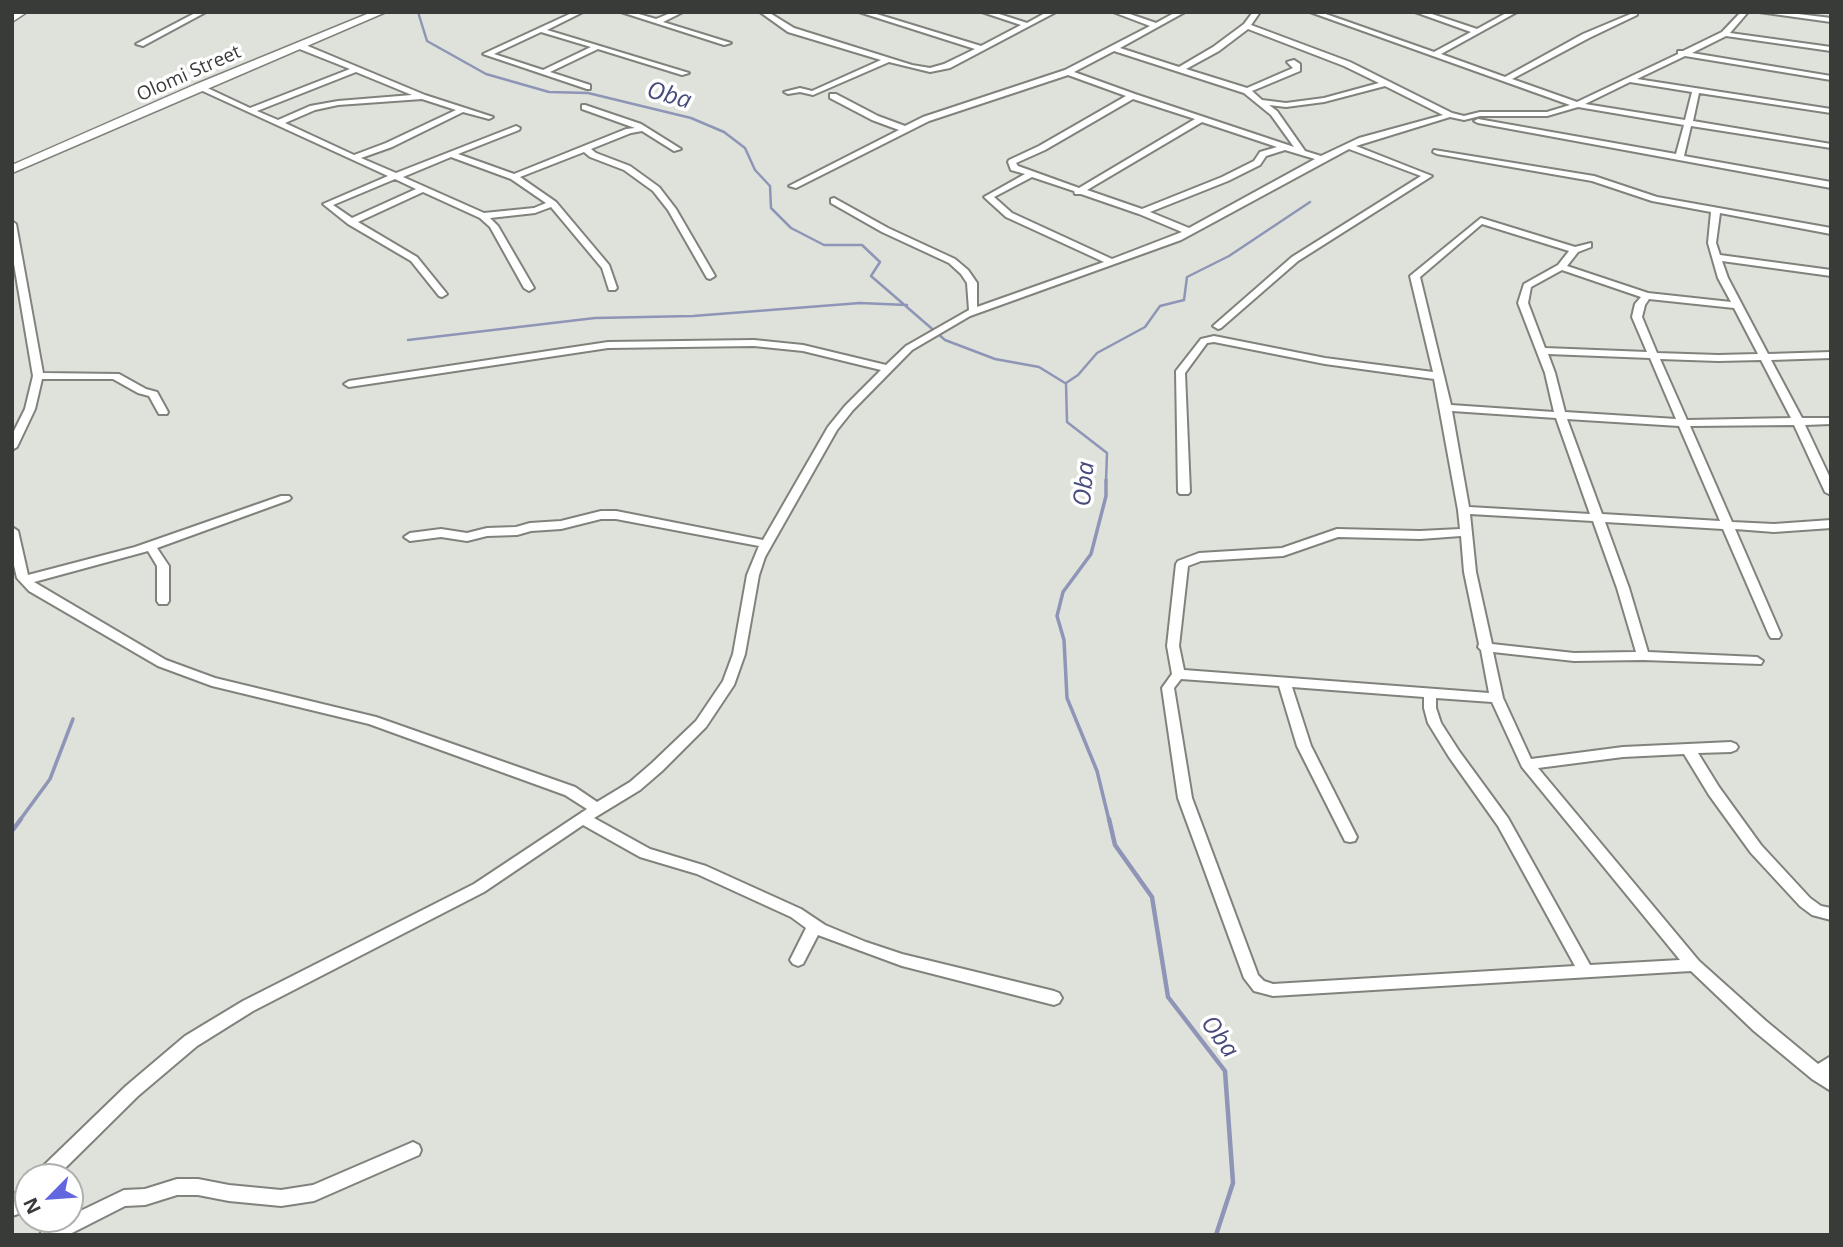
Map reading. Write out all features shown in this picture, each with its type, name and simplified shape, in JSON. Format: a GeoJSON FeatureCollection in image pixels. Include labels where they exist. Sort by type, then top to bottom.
{"type":"FeatureCollection","features":[{"type":"Feature","properties":{"kind":"main road","name":"Olomi Street"},"geometry":{"type":"LineString","coordinates":[[12,169],[198,87],[381,12]]}},
{"type":"Feature","properties":{"kind":"street"},"geometry":{"type":"LineString","coordinates":[[12,19],[23,12]]}},
{"type":"Feature","properties":{"kind":"street"},"geometry":{"type":"LineString","coordinates":[[140,44],[203,12]]}},
{"type":"Feature","properties":{"kind":"street"},"geometry":{"type":"LineString","coordinates":[[580,12],[487,54],[587,87]]}},
{"type":"Feature","properties":{"kind":"street"},"geometry":{"type":"LineString","coordinates":[[624,12],[727,43]]}},
{"type":"Feature","properties":{"kind":"street"},"geometry":{"type":"LineString","coordinates":[[656,22],[680,12]]}},
{"type":"Feature","properties":{"kind":"street"},"geometry":{"type":"LineString","coordinates":[[762,12],[791,30],[930,70],[947,66],[1053,12]]}},
{"type":"Feature","properties":{"kind":"street"},"geometry":{"type":"LineString","coordinates":[[862,12],[981,48]]}},
{"type":"Feature","properties":{"kind":"street"},"geometry":{"type":"LineString","coordinates":[[985,12],[1027,25]]}},
{"type":"Feature","properties":{"kind":"street"},"geometry":{"type":"LineString","coordinates":[[1116,12],[1155,25]]}},
{"type":"Feature","properties":{"kind":"street"},"geometry":{"type":"LineString","coordinates":[[793,186],[926,119],[1068,72],[1182,12]]}},
{"type":"Feature","properties":{"kind":"street"},"geometry":{"type":"LineString","coordinates":[[1181,69],[1216,49],[1247,26],[1257,12]]}},
{"type":"Feature","properties":{"kind":"street"},"geometry":{"type":"LineString","coordinates":[[1313,12],[1578,105],[1831,146]]}},
{"type":"Feature","properties":{"kind":"street"},"geometry":{"type":"LineString","coordinates":[[1418,12],[1475,31]]}},
{"type":"Feature","properties":{"kind":"street"},"geometry":{"type":"LineString","coordinates":[[1434,55],[1514,12]]}},
{"type":"Feature","properties":{"kind":"street"},"geometry":{"type":"LineString","coordinates":[[1507,79],[1586,36],[1634,16],[1630,12]]}},
{"type":"Feature","properties":{"kind":"street"},"geometry":{"type":"LineString","coordinates":[[1464,118],[1480,114],[1547,114],[1578,105],[1725,34],[1745,12]]}},
{"type":"Feature","properties":{"kind":"street"},"geometry":{"type":"LineString","coordinates":[[1762,12],[1831,20]]}},
{"type":"Feature","properties":{"kind":"street"},"geometry":{"type":"LineString","coordinates":[[1247,26],[1348,64],[1450,115],[1831,186]]}},
{"type":"Feature","properties":{"kind":"street"},"geometry":{"type":"LineString","coordinates":[[541,30],[685,73]]}},
{"type":"Feature","properties":{"kind":"street"},"geometry":{"type":"LineString","coordinates":[[1725,34],[1831,49]]}},
{"type":"Feature","properties":{"kind":"street"},"geometry":{"type":"LineString","coordinates":[[300,46],[422,97],[489,117]]}},
{"type":"Feature","properties":{"kind":"street"},"geometry":{"type":"LineString","coordinates":[[543,73],[597,47]]}},
{"type":"Feature","properties":{"kind":"street"},"geometry":{"type":"LineString","coordinates":[[1113,48],[1247,91],[1274,113],[1302,153]]}},
{"type":"Feature","properties":{"kind":"street"},"geometry":{"type":"LineString","coordinates":[[1681,53],[1831,78]]}},
{"type":"Feature","properties":{"kind":"street"},"geometry":{"type":"LineString","coordinates":[[788,92],[800,90],[813,93],[888,60]]}},
{"type":"Feature","properties":{"kind":"street"},"geometry":{"type":"LineString","coordinates":[[1247,91],[1297,69],[1296,64],[1291,62]]}},
{"type":"Feature","properties":{"kind":"street"},"geometry":{"type":"LineString","coordinates":[[251,110],[355,70]]}},
{"type":"Feature","properties":{"kind":"street"},"geometry":{"type":"LineString","coordinates":[[1068,72],[1322,159]]}},
{"type":"Feature","properties":{"kind":"street"},"geometry":{"type":"LineString","coordinates":[[1630,79],[1831,111]]}},
{"type":"Feature","properties":{"kind":"street"},"geometry":{"type":"LineString","coordinates":[[1262,102],[1286,105],[1324,100],[1384,84]]}},
{"type":"Feature","properties":{"kind":"street"},"geometry":{"type":"LineString","coordinates":[[198,87],[281,122],[483,216],[494,226],[529,288]]}},
{"type":"Feature","properties":{"kind":"street"},"geometry":{"type":"LineString","coordinates":[[1681,156],[1696,91]]}},
{"type":"Feature","properties":{"kind":"street"},"geometry":{"type":"LineString","coordinates":[[833,96],[875,118],[905,129]]}},
{"type":"Feature","properties":{"kind":"street"},"geometry":{"type":"LineString","coordinates":[[1132,96],[1042,148],[1012,162],[1014,168],[1142,212],[1190,232]]}},
{"type":"Feature","properties":{"kind":"street"},"geometry":{"type":"LineString","coordinates":[[281,122],[313,108],[338,103],[422,97]]}},
{"type":"Feature","properties":{"kind":"street"},"geometry":{"type":"LineString","coordinates":[[1274,113],[1286,105]]}},
{"type":"Feature","properties":{"kind":"street"},"geometry":{"type":"LineString","coordinates":[[585,107],[642,129],[677,149]]}},
{"type":"Feature","properties":{"kind":"street"},"geometry":{"type":"LineString","coordinates":[[356,157],[389,145],[463,109]]}},
{"type":"Feature","properties":{"kind":"street"},"geometry":{"type":"LineString","coordinates":[[58,1163],[132,1091],[191,1041],[248,1006],[478,888],[635,786],[657,767],[701,724],[729,682],[739,654],[753,575],[766,544],[832,429],[849,408],[923,338],[974,311],[1190,232],[1348,146],[1389,131],[1450,115]]}},
{"type":"Feature","properties":{"kind":"street"},"geometry":{"type":"LineString","coordinates":[[1078,192],[1203,118]]}},
{"type":"Feature","properties":{"kind":"street"},"geometry":{"type":"LineString","coordinates":[[442,294],[414,259],[351,222],[327,204],[516,128]]}},
{"type":"Feature","properties":{"kind":"street"},"geometry":{"type":"LineString","coordinates":[[514,177],[585,148],[642,129]]}},
{"type":"Feature","properties":{"kind":"street"},"geometry":{"type":"LineString","coordinates":[[1219,326],[1295,258],[1428,176],[1348,146]]}},
{"type":"Feature","properties":{"kind":"street"},"geometry":{"type":"LineString","coordinates":[[1142,212],[1225,180],[1257,163],[1263,154],[1285,147]]}},
{"type":"Feature","properties":{"kind":"street"},"geometry":{"type":"LineString","coordinates":[[585,148],[593,155],[627,168],[656,189],[672,209],[710,276]]}},
{"type":"Feature","properties":{"kind":"street"},"geometry":{"type":"LineString","coordinates":[[1437,152],[1594,179],[1655,199],[1830,231],[1830,243]]}},
{"type":"Feature","properties":{"kind":"street"},"geometry":{"type":"LineString","coordinates":[[453,155],[514,177],[553,204],[606,267],[612,288]]}},
{"type":"Feature","properties":{"kind":"street"},"geometry":{"type":"LineString","coordinates":[[1030,175],[988,197],[1009,215],[1112,262]]}},
{"type":"Feature","properties":{"kind":"street"},"geometry":{"type":"LineString","coordinates":[[351,222],[423,189]]}},
{"type":"Feature","properties":{"kind":"street"},"geometry":{"type":"LineString","coordinates":[[834,201],[892,234],[952,261],[965,272],[972,283],[974,311]]}},
{"type":"Feature","properties":{"kind":"street"},"geometry":{"type":"LineString","coordinates":[[483,216],[536,210],[553,204]]}},
{"type":"Feature","properties":{"kind":"street"},"geometry":{"type":"LineString","coordinates":[[1716,209],[1712,243],[1735,305],[1798,421],[1831,492]]}},
{"type":"Feature","properties":{"kind":"street"},"geometry":{"type":"LineString","coordinates":[[1643,656],[1623,588],[1523,303],[1527,286],[1561,267],[1581,248],[1481,221],[1423,268],[1415,280],[1446,408],[1484,647],[1497,698],[1527,764],[1694,965],[1760,1026],[1827,1074]]}},
{"type":"Feature","properties":{"kind":"street"},"geometry":{"type":"LineString","coordinates":[[12,225],[38,376],[30,409],[12,447]]}},
{"type":"Feature","properties":{"kind":"street"},"geometry":{"type":"LineString","coordinates":[[1716,257],[1831,273]]}},
{"type":"Feature","properties":{"kind":"street"},"geometry":{"type":"LineString","coordinates":[[1561,267],[1647,296],[1735,305]]}},
{"type":"Feature","properties":{"kind":"street"},"geometry":{"type":"LineString","coordinates":[[1647,296],[1640,304],[1637,317],[1775,635]]}},
{"type":"Feature","properties":{"kind":"street"},"geometry":{"type":"LineString","coordinates":[[1184,492],[1180,373],[1204,341],[1214,339],[1325,360],[1438,376]]}},
{"type":"Feature","properties":{"kind":"street"},"geometry":{"type":"LineString","coordinates":[[349,384],[608,345],[754,343],[803,348],[890,369]]}},
{"type":"Feature","properties":{"kind":"street"},"geometry":{"type":"LineString","coordinates":[[1542,351],[1718,358],[1831,355]]}},
{"type":"Feature","properties":{"kind":"street"},"geometry":{"type":"LineString","coordinates":[[38,376],[115,376],[153,394],[163,412]]}},
{"type":"Feature","properties":{"kind":"street"},"geometry":{"type":"LineString","coordinates":[[1446,408],[1682,423],[1831,421]]}},
{"type":"Feature","properties":{"kind":"street"},"geometry":{"type":"LineString","coordinates":[[20,580],[150,545],[285,499]]}},
{"type":"Feature","properties":{"kind":"street"},"geometry":{"type":"LineString","coordinates":[[1464,510],[1774,527],[1831,524]]}},
{"type":"Feature","properties":{"kind":"street"},"geometry":{"type":"LineString","coordinates":[[410,537],[441,533],[467,537],[486,532],[561,525],[601,515],[616,515],[766,544]]}},
{"type":"Feature","properties":{"kind":"street"},"geometry":{"type":"LineString","coordinates":[[12,531],[20,580],[181,672],[371,720],[570,791],[597,809]]}},
{"type":"Feature","properties":{"kind":"street"},"geometry":{"type":"LineString","coordinates":[[1464,532],[1420,535],[1337,533],[1283,552],[1199,557],[1182,564],[1173,646],[1178,674],[1168,688],[1185,798],[1252,978],[1259,986],[1273,990],[1694,965]]}},
{"type":"Feature","properties":{"kind":"street"},"geometry":{"type":"LineString","coordinates":[[150,545],[163,566],[163,601]]}},
{"type":"Feature","properties":{"kind":"street"},"geometry":{"type":"LineString","coordinates":[[1484,647],[1574,657],[1643,656],[1757,661]]}},
{"type":"Feature","properties":{"kind":"street"},"geometry":{"type":"LineString","coordinates":[[1178,674],[1497,698]]}},
{"type":"Feature","properties":{"kind":"street"},"geometry":{"type":"LineString","coordinates":[[1284,681],[1304,746],[1350,837]]}},
{"type":"Feature","properties":{"kind":"street"},"geometry":{"type":"LineString","coordinates":[[1430,693],[1430,708],[1435,723],[1503,821],[1586,972]]}},
{"type":"Feature","properties":{"kind":"street"},"geometry":{"type":"LineString","coordinates":[[1527,764],[1623,752],[1731,747]]}},
{"type":"Feature","properties":{"kind":"street"},"geometry":{"type":"LineString","coordinates":[[1688,749],[1714,791],[1756,849],[1805,902],[1817,911],[1831,914]]}},
{"type":"Feature","properties":{"kind":"street"},"geometry":{"type":"LineString","coordinates":[[583,818],[645,853],[701,870],[861,946],[902,960],[1054,998]]}},
{"type":"Feature","properties":{"kind":"street"},"geometry":{"type":"LineString","coordinates":[[798,960],[815,925]]}},
{"type":"Feature","properties":{"kind":"street"},"geometry":{"type":"LineString","coordinates":[[49,1235],[124,1198],[145,1197],[177,1187],[198,1187],[281,1198],[314,1193],[413,1150]]}},
{"type":"Feature","properties":{"kind":"waterway","name":"Oba"},"geometry":{"type":"LineString","coordinates":[[418,12],[427,41],[486,74],[549,92],[588,93],[691,118],[724,132],[745,148],[755,170],[770,186],[771,208],[791,228],[824,245],[862,245],[880,262],[871,276],[904,305]]}},
{"type":"Feature","properties":{"kind":"waterway"},"geometry":{"type":"LineString","coordinates":[[1106,482],[1107,453],[1067,422],[1066,383],[1078,375],[1097,353],[1145,327],[1160,306],[1184,300],[1187,277],[1229,256],[1310,202]]}},
{"type":"Feature","properties":{"kind":"waterway"},"geometry":{"type":"LineString","coordinates":[[408,340],[595,318],[693,316],[860,303],[904,305]]}},
{"type":"Feature","properties":{"kind":"waterway","name":"Oba"},"geometry":{"type":"LineString","coordinates":[[904,305],[945,340],[995,359],[1039,367],[1065,383]]}},
{"type":"Feature","properties":{"kind":"waterway","name":"Oba"},"geometry":{"type":"LineString","coordinates":[[1106,482],[1106,496],[1091,554],[1063,592],[1057,616],[1064,640],[1067,698],[1097,771],[1109,820]]}},
{"type":"Feature","properties":{"kind":"waterway"},"geometry":{"type":"LineString","coordinates":[[20,820],[50,779],[73,719]]}},
{"type":"Feature","properties":{"kind":"waterway"},"geometry":{"type":"LineString","coordinates":[[12,831],[21,819]]}},
{"type":"Feature","properties":{"kind":"waterway","name":"Oba"},"geometry":{"type":"LineString","coordinates":[[1109,819],[1115,845],[1152,897],[1168,997],[1225,1071],[1233,1183],[1216,1235]]}}]}
